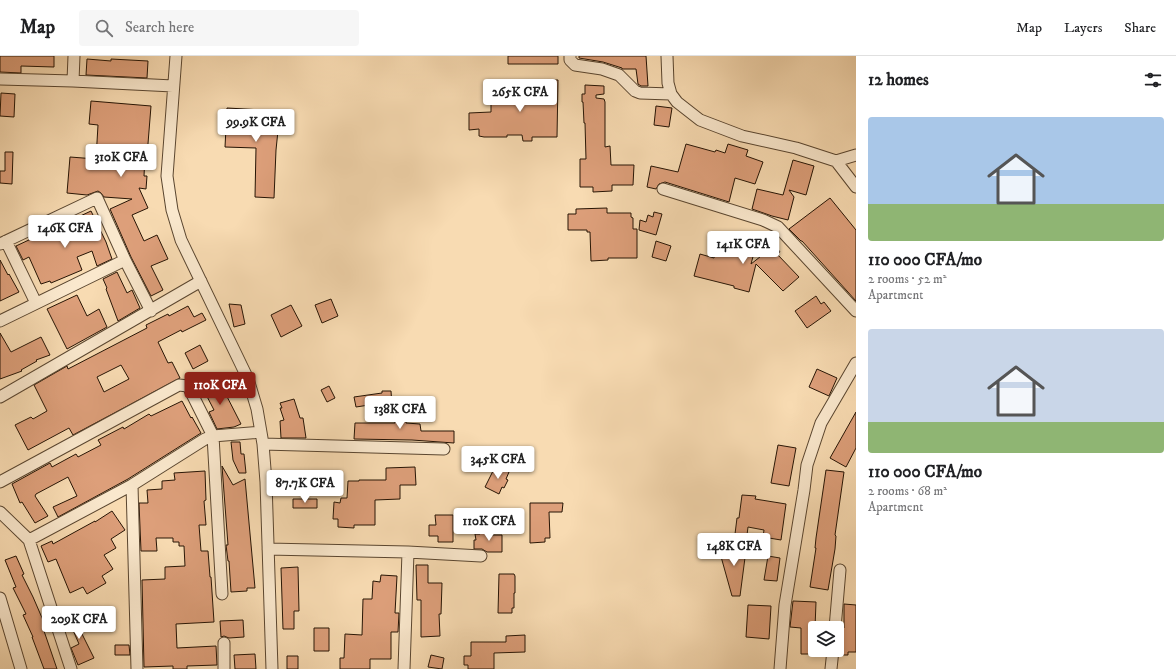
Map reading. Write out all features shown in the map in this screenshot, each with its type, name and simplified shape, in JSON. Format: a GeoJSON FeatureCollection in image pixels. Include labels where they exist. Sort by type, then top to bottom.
{"type":"FeatureCollection","features":[{"type":"Feature","properties":{"kind":"street"},"geometry":{"type":"LineString","coordinates":[[72,81],[74,56]]}},
{"type":"Feature","properties":{"kind":"street"},"geometry":{"type":"LineString","coordinates":[[176,56],[167,176],[172,210],[181,240],[248,379],[258,409],[266,482],[272,669]]}},
{"type":"Feature","properties":{"kind":"street"},"geometry":{"type":"LineString","coordinates":[[570,56],[570,60],[575,65],[602,69],[619,75],[640,94],[671,94]]}},
{"type":"Feature","properties":{"kind":"street"},"geometry":{"type":"LineString","coordinates":[[668,56],[668,83],[671,94],[678,102],[700,120],[742,136],[796,148],[836,160],[856,155]]}},
{"type":"Feature","properties":{"kind":"street"},"geometry":{"type":"LineString","coordinates":[[0,79],[174,86]]}},
{"type":"Feature","properties":{"kind":"street"},"geometry":{"type":"LineString","coordinates":[[836,160],[856,187]]}},
{"type":"Feature","properties":{"kind":"street"},"geometry":{"type":"LineString","coordinates":[[663,189],[778,226],[856,311]]}},
{"type":"Feature","properties":{"kind":"street"},"geometry":{"type":"LineString","coordinates":[[36,303],[3,243],[97,198],[125,260],[151,310]]}},
{"type":"Feature","properties":{"kind":"street"},"geometry":{"type":"LineString","coordinates":[[0,321],[125,260]]}},
{"type":"Feature","properties":{"kind":"street"},"geometry":{"type":"LineString","coordinates":[[0,397],[201,281]]}},
{"type":"Feature","properties":{"kind":"street"},"geometry":{"type":"LineString","coordinates":[[780,669],[785,605],[807,465],[821,424],[856,363]]}},
{"type":"Feature","properties":{"kind":"street"},"geometry":{"type":"LineString","coordinates":[[0,482],[179,385],[188,386],[213,436],[222,594]]}},
{"type":"Feature","properties":{"kind":"street"},"geometry":{"type":"LineString","coordinates":[[29,540],[132,485],[205,439],[213,436],[444,449]]}},
{"type":"Feature","properties":{"kind":"street"},"geometry":{"type":"LineString","coordinates":[[132,485],[137,669]]}},
{"type":"Feature","properties":{"kind":"street"},"geometry":{"type":"LineString","coordinates":[[0,512],[29,540],[71,669]]}},
{"type":"Feature","properties":{"kind":"street"},"geometry":{"type":"LineString","coordinates":[[268,549],[408,552],[481,556]]}},
{"type":"Feature","properties":{"kind":"street"},"geometry":{"type":"LineString","coordinates":[[404,669],[408,552]]}},
{"type":"Feature","properties":{"kind":"street"},"geometry":{"type":"LineString","coordinates":[[836,621],[840,570]]}},
{"type":"Feature","properties":{"kind":"street"},"geometry":{"type":"LineString","coordinates":[[0,598],[21,669]]}},
{"type":"Feature","properties":{"kind":"street"},"geometry":{"type":"LineString","coordinates":[[224,643],[224,669]]}},
{"type":"Feature","properties":{"kind":"street"},"geometry":{"type":"LineString","coordinates":[[831,669],[832,657]]}},
{"type":"Feature","properties":{"kind":"building"},"geometry":{"type":"Polygon","coordinates":[[[0,56],[54,56],[54,67],[21,66],[21,73],[0,72],[0,56]]]}},
{"type":"Feature","properties":{"kind":"building"},"geometry":{"type":"Polygon","coordinates":[[[508,56],[558,56],[558,64],[508,64],[508,56]]]}},
{"type":"Feature","properties":{"kind":"building"},"geometry":{"type":"Polygon","coordinates":[[[579,56],[646,56],[648,86],[641,86],[638,84],[636,69],[622,69],[603,62],[579,58],[579,56]]]}},
{"type":"Feature","properties":{"kind":"building"},"geometry":{"type":"Polygon","coordinates":[[[87,59],[111,61],[111,59],[148,61],[147,78],[86,75],[87,59]]]}},
{"type":"Feature","properties":{"kind":"building"},"geometry":{"type":"Polygon","coordinates":[[[545,80],[558,80],[557,137],[532,137],[532,141],[523,141],[522,135],[507,135],[507,137],[484,137],[479,136],[479,129],[469,130],[469,113],[491,112],[491,95],[500,95],[500,85],[511,85],[511,87],[537,87],[537,85],[545,85],[545,80]]]}},
{"type":"Feature","properties":{"kind":"building"},"geometry":{"type":"Polygon","coordinates":[[[585,85],[604,86],[604,94],[596,95],[596,98],[604,99],[605,102],[605,147],[610,146],[611,165],[634,165],[633,185],[612,185],[612,191],[593,192],[593,187],[580,187],[580,159],[586,159],[585,123],[582,102],[582,94],[585,94],[585,85]]]}},
{"type":"Feature","properties":{"kind":"building"},"geometry":{"type":"Polygon","coordinates":[[[1,93],[15,94],[14,117],[0,116],[1,93]]]}},
{"type":"Feature","properties":{"kind":"building"},"geometry":{"type":"Polygon","coordinates":[[[91,101],[151,106],[147,156],[145,156],[144,176],[147,176],[146,189],[139,188],[148,208],[132,215],[144,241],[157,235],[168,259],[151,266],[163,290],[151,296],[131,257],[110,209],[132,199],[104,197],[98,191],[87,195],[67,193],[70,157],[96,159],[98,125],[89,124],[91,101]]]}},
{"type":"Feature","properties":{"kind":"building"},"geometry":{"type":"Polygon","coordinates":[[[656,106],[672,108],[669,127],[654,125],[656,106]]]}},
{"type":"Feature","properties":{"kind":"building"},"geometry":{"type":"Polygon","coordinates":[[[227,108],[280,111],[276,150],[274,198],[255,197],[256,148],[225,147],[227,108]]]}},
{"type":"Feature","properties":{"kind":"building"},"geometry":{"type":"Polygon","coordinates":[[[686,144],[715,152],[716,150],[725,153],[728,144],[748,150],[746,156],[763,162],[755,184],[735,178],[729,202],[665,182],[659,184],[656,189],[647,187],[651,166],[678,172],[686,144]]]}},
{"type":"Feature","properties":{"kind":"building"},"geometry":{"type":"Polygon","coordinates":[[[5,152],[13,152],[12,184],[0,183],[0,171],[5,171],[5,152]]]}},
{"type":"Feature","properties":{"kind":"building"},"geometry":{"type":"Polygon","coordinates":[[[793,160],[814,166],[806,195],[789,190],[794,197],[788,220],[752,209],[757,189],[783,195],[793,160]]]}},
{"type":"Feature","properties":{"kind":"building"},"geometry":{"type":"Polygon","coordinates":[[[830,198],[856,230],[856,301],[802,241],[789,229],[830,198]]]}},
{"type":"Feature","properties":{"kind":"building"},"geometry":{"type":"Polygon","coordinates":[[[607,208],[607,213],[631,213],[631,217],[633,218],[633,229],[637,229],[637,258],[608,258],[608,260],[591,261],[590,232],[587,232],[587,230],[568,230],[568,214],[576,214],[576,209],[607,208]]]}},
{"type":"Feature","properties":{"kind":"building"},"geometry":{"type":"Polygon","coordinates":[[[91,211],[106,242],[112,259],[97,266],[92,251],[77,257],[82,270],[51,283],[50,281],[41,284],[29,257],[23,260],[16,246],[91,211]]]}},
{"type":"Feature","properties":{"kind":"building"},"geometry":{"type":"Polygon","coordinates":[[[654,212],[662,214],[656,235],[639,230],[640,220],[646,222],[648,215],[653,217],[654,212]]]}},
{"type":"Feature","properties":{"kind":"building"},"geometry":{"type":"Polygon","coordinates":[[[720,234],[730,237],[730,234],[757,242],[751,264],[775,245],[780,252],[777,254],[799,277],[783,291],[756,264],[749,292],[734,288],[734,286],[694,276],[700,254],[714,258],[720,234]]]}},
{"type":"Feature","properties":{"kind":"building"},"geometry":{"type":"Polygon","coordinates":[[[656,241],[671,246],[666,261],[652,257],[656,241]]]}},
{"type":"Feature","properties":{"kind":"building"},"geometry":{"type":"Polygon","coordinates":[[[0,260],[19,292],[0,301],[0,260]]]}},
{"type":"Feature","properties":{"kind":"building"},"geometry":{"type":"Polygon","coordinates":[[[117,272],[127,293],[132,290],[140,308],[118,321],[103,279],[117,272]]]}},
{"type":"Feature","properties":{"kind":"building"},"geometry":{"type":"Polygon","coordinates":[[[77,295],[87,316],[99,309],[107,327],[67,349],[47,309],[77,295]]]}},
{"type":"Feature","properties":{"kind":"building"},"geometry":{"type":"Polygon","coordinates":[[[816,296],[821,304],[824,302],[831,311],[807,328],[795,311],[816,296]]]}},
{"type":"Feature","properties":{"kind":"building"},"geometry":{"type":"Polygon","coordinates":[[[331,299],[338,316],[322,323],[315,305],[331,299]]]}},
{"type":"Feature","properties":{"kind":"building"},"geometry":{"type":"Polygon","coordinates":[[[229,304],[241,305],[245,324],[234,327],[229,304]]]}},
{"type":"Feature","properties":{"kind":"building"},"geometry":{"type":"Polygon","coordinates":[[[291,305],[302,326],[281,337],[271,315],[291,305]]]}},
{"type":"Feature","properties":{"kind":"building"},"geometry":{"type":"Polygon","coordinates":[[[188,306],[194,317],[202,313],[206,320],[182,332],[181,330],[158,342],[168,363],[172,362],[180,378],[73,435],[69,428],[28,450],[15,425],[31,417],[33,419],[47,411],[34,385],[67,366],[68,369],[147,328],[146,325],[168,314],[169,316],[188,306]],[[121,365],[97,377],[104,392],[129,379],[121,365]]]}},
{"type":"Feature","properties":{"kind":"building"},"geometry":{"type":"Polygon","coordinates":[[[0,333],[11,352],[41,337],[50,355],[36,360],[37,361],[21,370],[22,371],[0,379],[0,333]]]}},
{"type":"Feature","properties":{"kind":"building"},"geometry":{"type":"Polygon","coordinates":[[[200,345],[208,361],[193,369],[185,353],[200,345]]]}},
{"type":"Feature","properties":{"kind":"building"},"geometry":{"type":"Polygon","coordinates":[[[817,369],[837,378],[829,396],[809,387],[817,369]]]}},
{"type":"Feature","properties":{"kind":"building"},"geometry":{"type":"Polygon","coordinates":[[[214,379],[215,381],[218,379],[241,424],[234,427],[217,429],[209,412],[214,410],[201,385],[214,379]]]}},
{"type":"Feature","properties":{"kind":"building"},"geometry":{"type":"Polygon","coordinates":[[[329,386],[335,398],[327,402],[321,390],[329,386]]]}},
{"type":"Feature","properties":{"kind":"building"},"geometry":{"type":"Polygon","coordinates":[[[382,391],[391,391],[392,406],[382,406],[382,403],[356,407],[354,397],[382,393],[382,391]]]}},
{"type":"Feature","properties":{"kind":"building"},"geometry":{"type":"Polygon","coordinates":[[[294,399],[300,418],[303,418],[306,438],[281,438],[280,421],[284,420],[280,403],[294,399]]]}},
{"type":"Feature","properties":{"kind":"building"},"geometry":{"type":"Polygon","coordinates":[[[182,401],[201,433],[128,479],[58,517],[53,507],[77,496],[68,477],[36,494],[35,496],[48,516],[35,523],[22,502],[20,503],[12,484],[50,463],[52,467],[76,454],[78,457],[101,445],[98,440],[123,427],[124,429],[149,414],[151,416],[182,401]]]}},
{"type":"Feature","properties":{"kind":"building"},"geometry":{"type":"Polygon","coordinates":[[[395,405],[407,406],[406,423],[420,424],[421,431],[454,431],[454,443],[412,440],[354,439],[355,423],[395,423],[395,405]]]}},
{"type":"Feature","properties":{"kind":"building"},"geometry":{"type":"Polygon","coordinates":[[[856,412],[856,448],[846,467],[830,458],[856,412]]]}},
{"type":"Feature","properties":{"kind":"building"},"geometry":{"type":"Polygon","coordinates":[[[231,442],[240,442],[241,454],[244,454],[246,473],[239,473],[233,460],[231,442]]]}},
{"type":"Feature","properties":{"kind":"building"},"geometry":{"type":"Polygon","coordinates":[[[778,445],[796,448],[789,486],[771,483],[778,445]]]}},
{"type":"Feature","properties":{"kind":"building"},"geometry":{"type":"Polygon","coordinates":[[[496,465],[509,472],[506,479],[508,480],[504,488],[502,487],[499,494],[485,487],[496,465]]]}},
{"type":"Feature","properties":{"kind":"building"},"geometry":{"type":"Polygon","coordinates":[[[222,466],[233,485],[245,479],[255,588],[247,588],[247,591],[231,592],[229,561],[226,545],[228,545],[222,466]]]}},
{"type":"Feature","properties":{"kind":"building"},"geometry":{"type":"Polygon","coordinates":[[[415,467],[416,485],[400,485],[400,499],[375,500],[375,525],[354,525],[354,528],[338,527],[338,519],[333,519],[334,502],[340,503],[341,498],[347,498],[348,481],[386,480],[386,468],[415,467]]]}},
{"type":"Feature","properties":{"kind":"building"},"geometry":{"type":"Polygon","coordinates":[[[826,470],[844,472],[835,535],[835,549],[828,590],[810,587],[826,470]]]}},
{"type":"Feature","properties":{"kind":"building"},"geometry":{"type":"Polygon","coordinates":[[[205,471],[206,500],[204,501],[206,525],[199,525],[201,551],[208,551],[214,622],[176,624],[177,648],[216,646],[217,665],[187,666],[187,669],[173,669],[173,666],[144,667],[142,580],[165,579],[165,567],[185,566],[184,546],[179,546],[179,542],[173,542],[173,538],[156,538],[157,551],[141,551],[139,503],[148,503],[147,490],[162,489],[162,481],[175,480],[174,473],[205,471]]]}},
{"type":"Feature","properties":{"kind":"building"},"geometry":{"type":"Polygon","coordinates":[[[316,471],[326,472],[326,483],[316,482],[316,471]]]}},
{"type":"Feature","properties":{"kind":"building"},"geometry":{"type":"Polygon","coordinates":[[[742,495],[756,496],[755,499],[786,504],[781,540],[763,537],[764,530],[748,527],[747,535],[735,534],[742,495]]]}},
{"type":"Feature","properties":{"kind":"building"},"geometry":{"type":"Polygon","coordinates":[[[293,499],[317,499],[317,508],[293,508],[293,499]]]}},
{"type":"Feature","properties":{"kind":"building"},"geometry":{"type":"Polygon","coordinates":[[[530,503],[563,503],[562,512],[549,512],[550,538],[545,538],[545,542],[530,543],[530,503]]]}},
{"type":"Feature","properties":{"kind":"building"},"geometry":{"type":"Polygon","coordinates":[[[112,511],[125,530],[111,539],[116,548],[104,555],[113,569],[102,576],[106,583],[87,594],[83,587],[70,593],[56,559],[48,562],[41,546],[52,541],[53,544],[95,522],[112,511]]]}},
{"type":"Feature","properties":{"kind":"building"},"geometry":{"type":"Polygon","coordinates":[[[435,515],[453,515],[453,542],[438,542],[438,536],[429,536],[429,525],[436,525],[435,515]]]}},
{"type":"Feature","properties":{"kind":"building"},"geometry":{"type":"Polygon","coordinates":[[[480,532],[491,532],[491,535],[502,535],[502,552],[487,552],[482,549],[474,549],[474,540],[476,540],[475,534],[480,534],[480,532]]]}},
{"type":"Feature","properties":{"kind":"building"},"geometry":{"type":"Polygon","coordinates":[[[721,545],[733,546],[733,549],[746,550],[740,596],[732,596],[720,553],[721,545]]]}},
{"type":"Feature","properties":{"kind":"building"},"geometry":{"type":"Polygon","coordinates":[[[16,556],[24,574],[22,575],[46,627],[43,628],[57,669],[44,669],[33,637],[23,615],[26,614],[13,588],[16,587],[5,560],[16,556]]]}},
{"type":"Feature","properties":{"kind":"building"},"geometry":{"type":"Polygon","coordinates":[[[768,556],[780,558],[777,581],[764,580],[768,556]]]}},
{"type":"Feature","properties":{"kind":"building"},"geometry":{"type":"Polygon","coordinates":[[[416,565],[428,565],[428,583],[442,583],[441,614],[439,614],[440,636],[421,637],[421,600],[417,600],[416,565]]]}},
{"type":"Feature","properties":{"kind":"building"},"geometry":{"type":"Polygon","coordinates":[[[298,567],[299,611],[294,611],[294,629],[283,629],[281,568],[298,567]]]}},
{"type":"Feature","properties":{"kind":"building"},"geometry":{"type":"Polygon","coordinates":[[[499,574],[514,574],[515,576],[514,608],[512,608],[512,613],[498,613],[499,574]]]}},
{"type":"Feature","properties":{"kind":"building"},"geometry":{"type":"Polygon","coordinates":[[[381,575],[397,576],[395,613],[399,613],[398,632],[391,632],[391,659],[370,659],[370,669],[340,669],[340,658],[344,658],[345,634],[362,635],[363,599],[372,599],[373,581],[380,582],[381,575]]]}},
{"type":"Feature","properties":{"kind":"building"},"geometry":{"type":"Polygon","coordinates":[[[793,601],[816,602],[815,621],[808,621],[808,654],[801,654],[801,628],[790,627],[793,601]]]}},
{"type":"Feature","properties":{"kind":"building"},"geometry":{"type":"Polygon","coordinates":[[[844,604],[856,605],[856,652],[848,652],[848,655],[844,655],[844,604]]]}},
{"type":"Feature","properties":{"kind":"building"},"geometry":{"type":"Polygon","coordinates":[[[748,605],[771,606],[769,639],[746,637],[748,605]]]}},
{"type":"Feature","properties":{"kind":"building"},"geometry":{"type":"Polygon","coordinates":[[[76,610],[84,628],[80,630],[94,658],[78,665],[71,648],[79,644],[66,614],[76,610]]]}},
{"type":"Feature","properties":{"kind":"building"},"geometry":{"type":"Polygon","coordinates":[[[243,620],[244,637],[221,637],[220,621],[243,620]]]}},
{"type":"Feature","properties":{"kind":"building"},"geometry":{"type":"Polygon","coordinates":[[[314,628],[329,628],[329,651],[314,651],[314,628]]]}},
{"type":"Feature","properties":{"kind":"building"},"geometry":{"type":"Polygon","coordinates":[[[525,635],[525,652],[494,653],[494,669],[468,669],[468,665],[464,665],[464,656],[471,656],[471,642],[506,642],[506,636],[525,635]]]}},
{"type":"Feature","properties":{"kind":"building"},"geometry":{"type":"Polygon","coordinates":[[[115,645],[129,645],[130,655],[115,655],[115,645]]]}},
{"type":"Feature","properties":{"kind":"building"},"geometry":{"type":"Polygon","coordinates":[[[255,654],[256,669],[235,669],[234,655],[255,654]]]}},
{"type":"Feature","properties":{"kind":"building"},"geometry":{"type":"Polygon","coordinates":[[[431,655],[444,658],[442,669],[428,667],[431,655]]]}},
{"type":"Feature","properties":{"kind":"building"},"geometry":{"type":"Polygon","coordinates":[[[287,656],[298,656],[298,669],[287,669],[287,656]]]}}]}
